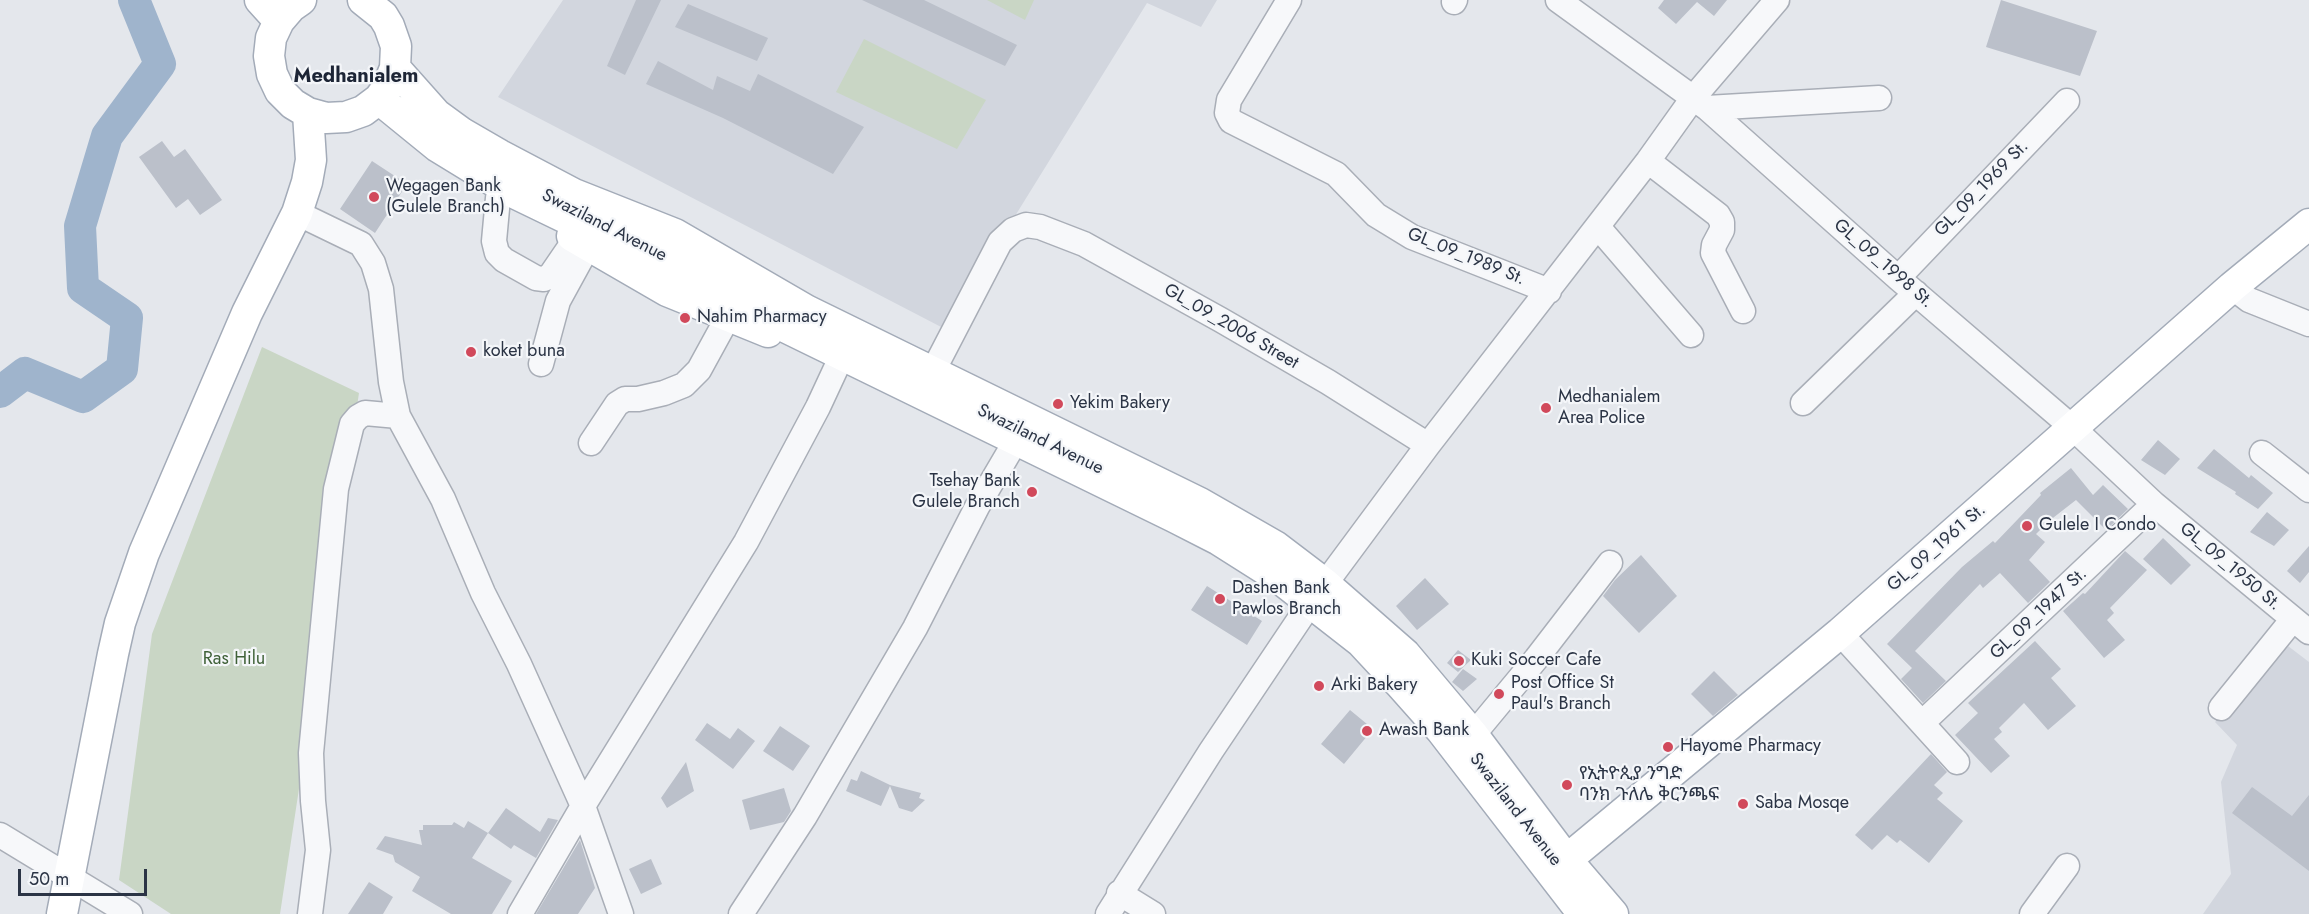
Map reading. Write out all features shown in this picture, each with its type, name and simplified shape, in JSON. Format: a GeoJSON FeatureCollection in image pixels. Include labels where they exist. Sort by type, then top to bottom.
{"type":"FeatureCollection","features":[{"type":"Feature","properties":{"kind":"main road"},"geometry":{"type":"LineString","coordinates":[[288,4],[271,38],[269,56],[272,74],[280,91],[292,104],[308,113],[326,118],[346,117],[381,92],[396,46],[394,36],[376,5]]}},
{"type":"Feature","properties":{"kind":"main road"},"geometry":{"type":"LineString","coordinates":[[381,92],[462,178],[582,242],[667,291],[838,364],[1011,448],[1223,556],[1255,575],[1315,598],[1405,654],[1473,735],[1554,870],[1566,914]]}},
{"type":"Feature","properties":{"kind":"main road"},"geometry":{"type":"LineString","coordinates":[[381,92],[436,114],[500,156],[574,194],[675,234],[710,253],[771,292],[1231,519],[1275,546],[1315,598]]}},
{"type":"Feature","properties":{"kind":"main road","name":"Swaziland Avenue"},"geometry":{"type":"LineString","coordinates":[[381,92],[442,138],[508,178],[757,304],[927,384],[1236,537],[1382,649],[1423,693],[1554,870],[1583,914]]}},
{"type":"Feature","properties":{"kind":"main road"},"geometry":{"type":"LineString","coordinates":[[62,914],[112,654],[128,599],[144,554],[247,313],[297,213],[311,160],[308,113]]}},
{"type":"Feature","properties":{"kind":"main road","name":"GL_09_1961 St."},"geometry":{"type":"LineString","coordinates":[[1554,870],[1840,633],[2232,287],[2309,224]]}},
{"type":"Feature","properties":{"kind":"main road"},"geometry":{"type":"LineString","coordinates":[[1554,870],[1613,914]]}},
{"type":"Feature","properties":{"kind":"main road","name":"Swaziland Avenue"},"geometry":{"type":"LineString","coordinates":[[1554,870],[1598,914]]}},
{"type":"Feature","properties":{"kind":"street","name":"GL_09_1989 St."},"geometry":{"type":"LineString","coordinates":[[1289,0],[1229,100],[1227,113],[1231,120],[1336,174],[1376,215],[1412,237],[1549,291]]}},
{"type":"Feature","properties":{"kind":"street","name":"GL_09_1998 St."},"geometry":{"type":"LineString","coordinates":[[1558,0],[1700,103],[2073,428]]}},
{"type":"Feature","properties":{"kind":"street"},"geometry":{"type":"LineString","coordinates":[[1153,914],[1113,904],[1315,598],[1428,445],[1648,161],[1700,103],[1777,0]]}},
{"type":"Feature","properties":{"kind":"street"},"geometry":{"type":"LineString","coordinates":[[1700,103],[1879,98]]}},
{"type":"Feature","properties":{"kind":"street","name":"GL_09_1969 St."},"geometry":{"type":"LineString","coordinates":[[1803,403],[2067,101]]}},
{"type":"Feature","properties":{"kind":"street"},"geometry":{"type":"LineString","coordinates":[[1648,161],[1718,215],[1722,222],[1722,230],[1714,245],[1713,253],[1743,311]]}},
{"type":"Feature","properties":{"kind":"street"},"geometry":{"type":"LineString","coordinates":[[498,198],[494,241],[497,253],[504,260],[536,278],[544,279],[550,276],[582,242]]}},
{"type":"Feature","properties":{"kind":"street"},"geometry":{"type":"LineString","coordinates":[[297,213],[362,244],[373,263],[381,289],[391,382],[398,416],[443,499],[483,593],[519,664],[583,806],[621,914]]}},
{"type":"Feature","properties":{"kind":"street","name":"GL_09_2006 Street"},"geometry":{"type":"LineString","coordinates":[[932,373],[1000,242],[1013,230],[1026,225],[1040,227],[1084,244],[1221,320],[1328,382],[1428,445]]}},
{"type":"Feature","properties":{"kind":"street"},"geometry":{"type":"LineString","coordinates":[[1598,227],[1691,334]]}},
{"type":"Feature","properties":{"kind":"street"},"geometry":{"type":"LineString","coordinates":[[541,364],[558,301],[582,242]]}},
{"type":"Feature","properties":{"kind":"street"},"geometry":{"type":"LineString","coordinates":[[2232,287],[2249,300],[2309,324]]}},
{"type":"Feature","properties":{"kind":"street"},"geometry":{"type":"LineString","coordinates":[[591,443],[617,404],[625,399],[638,399],[664,393],[684,385],[699,370],[728,317]]}},
{"type":"Feature","properties":{"kind":"street"},"geometry":{"type":"LineString","coordinates":[[520,914],[583,806],[746,542],[818,407],[838,364]]}},
{"type":"Feature","properties":{"kind":"street"},"geometry":{"type":"LineString","coordinates":[[310,914],[318,850],[311,753],[336,489],[352,424],[365,413],[398,416]]}},
{"type":"Feature","properties":{"kind":"street","name":"GL_09_1950 St."},"geometry":{"type":"LineString","coordinates":[[2073,428],[2154,504],[2301,626]]}},
{"type":"Feature","properties":{"kind":"street"},"geometry":{"type":"LineString","coordinates":[[741,914],[805,816],[909,638],[977,507],[1011,448]]}},
{"type":"Feature","properties":{"kind":"street"},"geometry":{"type":"LineString","coordinates":[[2262,453],[2309,490]]}},
{"type":"Feature","properties":{"kind":"street","name":"GL_09_1947 St."},"geometry":{"type":"LineString","coordinates":[[1922,723],[2154,504]]}},
{"type":"Feature","properties":{"kind":"street"},"geometry":{"type":"LineString","coordinates":[[1473,735],[1536,659],[1610,562]]}},
{"type":"Feature","properties":{"kind":"street"},"geometry":{"type":"LineString","coordinates":[[2221,708],[2301,626]]}},
{"type":"Feature","properties":{"kind":"street"},"geometry":{"type":"LineString","coordinates":[[1840,633],[1957,762]]}},
{"type":"Feature","properties":{"kind":"street"},"geometry":{"type":"LineString","coordinates":[[2,840],[70,876],[129,914]]}},
{"type":"Feature","properties":{"kind":"street"},"geometry":{"type":"LineString","coordinates":[[2032,914],[2067,866]]}},
{"type":"Feature","properties":{"kind":"shaded area"},"geometry":{"type":"Polygon","coordinates":[[[563,0],[1217,0],[1201,27],[1147,3],[945,329],[498,97],[563,0]]]}},
{"type":"Feature","properties":{"kind":"shaded area"},"geometry":{"type":"Polygon","coordinates":[[[2288,646],[2309,662],[2309,914],[2203,914],[2231,874],[2221,782],[2237,745],[2215,722],[2288,646]]]}},
{"type":"Feature","properties":{"kind":"green space"},"geometry":{"type":"Polygon","coordinates":[[[987,0],[1034,0],[1025,20],[987,0]]]}},
{"type":"Feature","properties":{"kind":"green space"},"geometry":{"type":"Polygon","coordinates":[[[864,39],[986,100],[957,149],[836,92],[864,39]]]}},
{"type":"Feature","properties":{"kind":"green space","name":"Ras Hilu"},"geometry":{"type":"Polygon","coordinates":[[[262,347],[359,393],[280,914],[171,914],[119,880],[152,634],[262,347]]]}},
{"type":"Feature","properties":{"kind":"building"},"geometry":{"type":"Polygon","coordinates":[[[636,0],[661,0],[625,75],[607,66],[636,0]]]}},
{"type":"Feature","properties":{"kind":"building"},"geometry":{"type":"Polygon","coordinates":[[[862,0],[924,0],[1017,45],[1005,66],[862,0]]]}},
{"type":"Feature","properties":{"kind":"building"},"geometry":{"type":"Polygon","coordinates":[[[1664,0],[1727,0],[1714,16],[1697,2],[1676,24],[1658,8],[1664,0]]]}},
{"type":"Feature","properties":{"kind":"building"},"geometry":{"type":"Polygon","coordinates":[[[2001,0],[2097,31],[2080,76],[1986,47],[2001,0]]]}},
{"type":"Feature","properties":{"kind":"building"},"geometry":{"type":"Polygon","coordinates":[[[688,4],[768,38],[757,61],[675,27],[688,4]]]}},
{"type":"Feature","properties":{"kind":"building"},"geometry":{"type":"Polygon","coordinates":[[[658,61],[713,90],[717,76],[750,91],[758,74],[864,127],[833,174],[723,118],[646,84],[658,61]]]}},
{"type":"Feature","properties":{"kind":"building"},"geometry":{"type":"Polygon","coordinates":[[[162,141],[174,157],[185,149],[222,200],[200,215],[188,199],[176,208],[139,157],[162,141]]]}},
{"type":"Feature","properties":{"kind":"building","name":"Wegagen Bank (Gulele Branch)"},"geometry":{"type":"Polygon","coordinates":[[[372,161],[407,184],[375,233],[340,209],[372,161]]]}},
{"type":"Feature","properties":{"kind":"building"},"geometry":{"type":"Polygon","coordinates":[[[2158,440],[2180,459],[2165,475],[2141,460],[2158,440]]]}},
{"type":"Feature","properties":{"kind":"building"},"geometry":{"type":"Polygon","coordinates":[[[2214,449],[2249,478],[2251,475],[2273,493],[2258,509],[2235,494],[2236,492],[2197,468],[2214,449]]]}},
{"type":"Feature","properties":{"kind":"building"},"geometry":{"type":"Polygon","coordinates":[[[2071,468],[2093,495],[2103,485],[2128,509],[2106,530],[2076,500],[2049,521],[2036,534],[2045,542],[2029,560],[2050,582],[2028,603],[2000,573],[1983,588],[1980,584],[1915,651],[1946,681],[1923,703],[1901,679],[1912,668],[1887,644],[1962,567],[1993,541],[1995,543],[2041,495],[2040,493],[2071,468]]]}},
{"type":"Feature","properties":{"kind":"building"},"geometry":{"type":"Polygon","coordinates":[[[2267,512],[2289,530],[2274,546],[2250,532],[2267,512]]]}},
{"type":"Feature","properties":{"kind":"building"},"geometry":{"type":"Polygon","coordinates":[[[2163,538],[2191,565],[2171,585],[2143,559],[2163,538]]]}},
{"type":"Feature","properties":{"kind":"building"},"geometry":{"type":"Polygon","coordinates":[[[2309,546],[2309,572],[2300,583],[2287,571],[2309,546]]]}},
{"type":"Feature","properties":{"kind":"building"},"geometry":{"type":"Polygon","coordinates":[[[2125,551],[2147,570],[2110,608],[2114,613],[2107,620],[2125,640],[2104,658],[2063,611],[2083,593],[2085,594],[2125,551]]]}},
{"type":"Feature","properties":{"kind":"building"},"geometry":{"type":"Polygon","coordinates":[[[1641,555],[1677,596],[1639,633],[1603,596],[1615,580],[1641,555]]]}},
{"type":"Feature","properties":{"kind":"building"},"geometry":{"type":"Polygon","coordinates":[[[1425,578],[1449,604],[1417,630],[1396,606],[1425,578]]]}},
{"type":"Feature","properties":{"kind":"building"},"geometry":{"type":"Polygon","coordinates":[[[1207,586],[1262,621],[1247,645],[1191,610],[1207,586]]]}},
{"type":"Feature","properties":{"kind":"building"},"geometry":{"type":"Polygon","coordinates":[[[2035,641],[2061,669],[2051,678],[2076,706],[2048,730],[2024,703],[1999,728],[2002,732],[1994,739],[2010,756],[1991,773],[1955,735],[1978,713],[1968,703],[2035,641]]]}},
{"type":"Feature","properties":{"kind":"building","name":"Kuki Soccer Cafe"},"geometry":{"type":"Polygon","coordinates":[[[1458,650],[1471,660],[1458,672],[1447,663],[1458,650]]]}},
{"type":"Feature","properties":{"kind":"building"},"geometry":{"type":"Polygon","coordinates":[[[1463,669],[1477,679],[1463,691],[1452,682],[1463,669]]]}},
{"type":"Feature","properties":{"kind":"building"},"geometry":{"type":"Polygon","coordinates":[[[1714,671],[1738,695],[1713,716],[1691,694],[1714,671]]]}},
{"type":"Feature","properties":{"kind":"building"},"geometry":{"type":"Polygon","coordinates":[[[1350,710],[1373,729],[1344,764],[1321,744],[1350,710]]]}},
{"type":"Feature","properties":{"kind":"building"},"geometry":{"type":"Polygon","coordinates":[[[707,723],[730,739],[738,728],[755,741],[733,769],[695,740],[707,723]]]}},
{"type":"Feature","properties":{"kind":"building"},"geometry":{"type":"Polygon","coordinates":[[[780,726],[810,746],[793,771],[763,751],[780,726]]]}},
{"type":"Feature","properties":{"kind":"building"},"geometry":{"type":"Polygon","coordinates":[[[1931,754],[1947,772],[1934,785],[1943,793],[1937,799],[1963,821],[1929,863],[1900,840],[1897,843],[1887,835],[1872,850],[1855,835],[1931,754]]]}},
{"type":"Feature","properties":{"kind":"building"},"geometry":{"type":"Polygon","coordinates":[[[686,762],[694,791],[667,808],[661,798],[686,762]]]}},
{"type":"Feature","properties":{"kind":"building"},"geometry":{"type":"Polygon","coordinates":[[[861,771],[890,785],[921,793],[919,798],[925,800],[912,812],[899,808],[890,786],[881,806],[846,791],[851,779],[857,781],[861,771]]]}},
{"type":"Feature","properties":{"kind":"building"},"geometry":{"type":"Polygon","coordinates":[[[2252,787],[2292,816],[2309,795],[2309,871],[2232,813],[2252,787]]]}},
{"type":"Feature","properties":{"kind":"building"},"geometry":{"type":"Polygon","coordinates":[[[784,788],[791,811],[784,822],[750,830],[742,800],[784,788]]]}},
{"type":"Feature","properties":{"kind":"building"},"geometry":{"type":"Polygon","coordinates":[[[506,808],[540,832],[548,818],[558,820],[536,858],[514,845],[511,849],[488,833],[506,808]]]}},
{"type":"Feature","properties":{"kind":"building"},"geometry":{"type":"Polygon","coordinates":[[[468,821],[488,833],[472,858],[512,881],[492,914],[451,914],[412,891],[420,877],[395,862],[393,855],[376,849],[385,836],[422,845],[419,830],[423,830],[423,825],[452,825],[454,822],[464,828],[468,821]]]}},
{"type":"Feature","properties":{"kind":"building"},"geometry":{"type":"Polygon","coordinates":[[[580,840],[595,888],[578,914],[536,914],[580,840]]]}},
{"type":"Feature","properties":{"kind":"building"},"geometry":{"type":"Polygon","coordinates":[[[651,859],[662,884],[641,894],[629,869],[651,859]]]}},
{"type":"Feature","properties":{"kind":"building"},"geometry":{"type":"Polygon","coordinates":[[[369,882],[393,897],[383,914],[348,914],[369,882]]]}},
{"type":"Feature","properties":{"kind":"waterway"},"geometry":{"type":"LineString","coordinates":[[0,392],[25,373],[83,397],[122,369],[127,318],[83,288],[80,226],[107,136],[160,64],[134,0]]}},
{"type":"Feature","properties":{"kind":"place","name":"Wegagen Bank (Gulele Branch)"},"geometry":{"type":"Point","coordinates":[374,197]}},
{"type":"Feature","properties":{"kind":"place","name":"Nahim Pharmacy"},"geometry":{"type":"Point","coordinates":[685,318]}},
{"type":"Feature","properties":{"kind":"place","name":"koket buna"},"geometry":{"type":"Point","coordinates":[471,352]}},
{"type":"Feature","properties":{"kind":"place","name":"Yekim Bakery"},"geometry":{"type":"Point","coordinates":[1058,404]}},
{"type":"Feature","properties":{"kind":"place","name":"Medhanialem Area Police"},"geometry":{"type":"Point","coordinates":[1546,408]}},
{"type":"Feature","properties":{"kind":"place","name":"Tsehay Bank Gulele Branch"},"geometry":{"type":"Point","coordinates":[1032,492]}},
{"type":"Feature","properties":{"kind":"place","name":"Gulele I Condo"},"geometry":{"type":"Point","coordinates":[2027,526]}},
{"type":"Feature","properties":{"kind":"place","name":"Dashen Bank Pawlos Branch"},"geometry":{"type":"Point","coordinates":[1220,599]}},
{"type":"Feature","properties":{"kind":"place","name":"Kuki Soccer Cafe"},"geometry":{"type":"Point","coordinates":[1459,661]}},
{"type":"Feature","properties":{"kind":"place","name":"Arki Bakery"},"geometry":{"type":"Point","coordinates":[1319,686]}},
{"type":"Feature","properties":{"kind":"place","name":"Post Office St Paul's Branch"},"geometry":{"type":"Point","coordinates":[1499,694]}},
{"type":"Feature","properties":{"kind":"place","name":"Awash Bank"},"geometry":{"type":"Point","coordinates":[1367,731]}},
{"type":"Feature","properties":{"kind":"place","name":"Hayome Pharmacy"},"geometry":{"type":"Point","coordinates":[1668,747]}},
{"type":"Feature","properties":{"kind":"place","name":"የኢትዮጲያ ንግድ ባንክ ጉለሌ ቅርንጫፍ"},"geometry":{"type":"Point","coordinates":[1567,785]}},
{"type":"Feature","properties":{"kind":"place","name":"Saba Mosqe"},"geometry":{"type":"Point","coordinates":[1743,804]}},
{"type":"Feature","properties":{"kind":"district","name":"Medhanialem"},"geometry":{"type":"Point","coordinates":[356,77]}}]}
